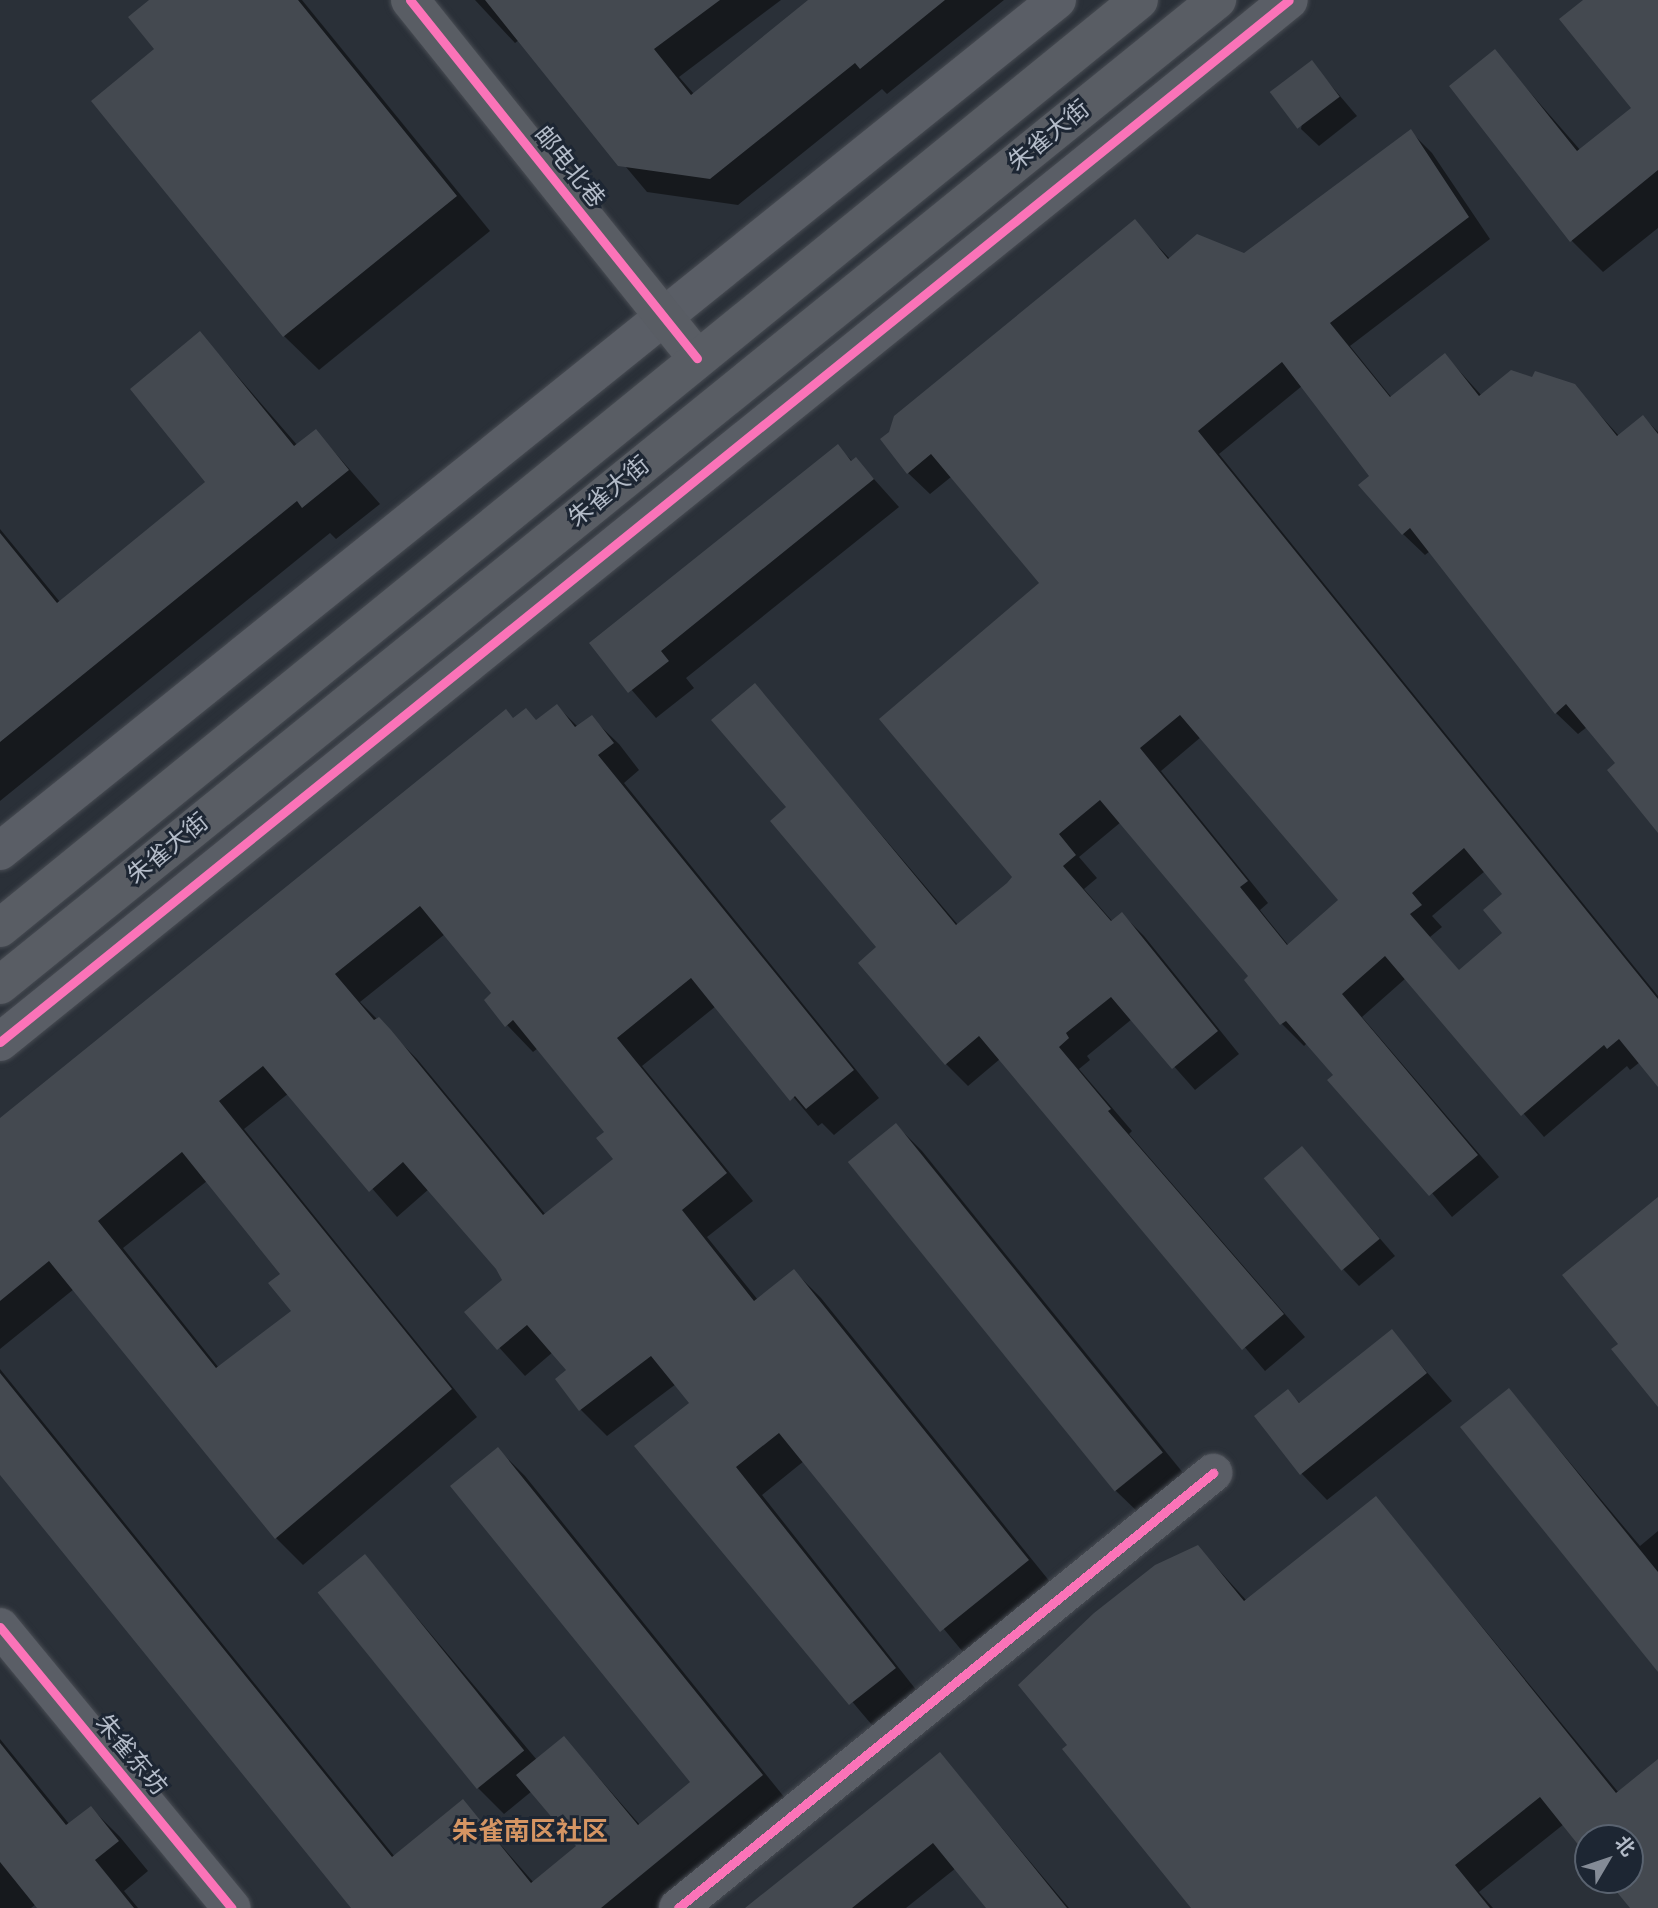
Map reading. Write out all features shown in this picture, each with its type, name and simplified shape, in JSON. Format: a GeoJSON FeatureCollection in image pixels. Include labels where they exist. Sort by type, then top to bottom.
{"type":"FeatureCollection","features":[{"type":"Feature","properties":{"kind":"main road","name":"邮电北巷"},"geometry":{"type":"LineString","coordinates":[[410,0],[697,358]]}},
{"type":"Feature","properties":{"kind":"main road","name":"朱雀大街"},"geometry":{"type":"LineString","coordinates":[[0,928],[1139,0]]}},
{"type":"Feature","properties":{"kind":"main road","name":"朱雀大街"},"geometry":{"type":"LineString","coordinates":[[0,985],[1217,0]]}},
{"type":"Feature","properties":{"kind":"street"},"geometry":{"type":"LineString","coordinates":[[0,851],[1057,0]]}},
{"type":"Feature","properties":{"kind":"street"},"geometry":{"type":"LineString","coordinates":[[0,1042],[1289,0]]}},
{"type":"Feature","properties":{"kind":"street"},"geometry":{"type":"LineString","coordinates":[[678,1908],[1213,1473]]}},
{"type":"Feature","properties":{"kind":"street","name":"朱雀东坊"},"geometry":{"type":"LineString","coordinates":[[0,1627],[232,1908]]}},
{"type":"Feature","properties":{"kind":"building"},"geometry":{"type":"Polygon","coordinates":[[[149,0],[298,0],[457,196],[283,337],[91,101],[154,49],[128,17],[149,0]]]}},
{"type":"Feature","properties":{"kind":"building"},"geometry":{"type":"Polygon","coordinates":[[[485,0],[720,0],[654,49],[691,95],[808,0],[945,0],[860,69],[855,63],[710,179],[618,166],[485,0]]]}},
{"type":"Feature","properties":{"kind":"building"},"geometry":{"type":"Polygon","coordinates":[[[1583,0],[1658,0],[1658,170],[1570,242],[1449,86],[1495,49],[1577,151],[1631,108],[1559,19],[1583,0]]]}},
{"type":"Feature","properties":{"kind":"building"},"geometry":{"type":"Polygon","coordinates":[[[1312,60],[1340,97],[1297,129],[1270,92],[1312,60]]]}},
{"type":"Feature","properties":{"kind":"building"},"geometry":{"type":"Polygon","coordinates":[[[1411,129],[1469,217],[1330,323],[1390,397],[1445,353],[1479,396],[1511,370],[1532,377],[1535,371],[1575,384],[1617,436],[1643,415],[1658,434],[1658,833],[1607,770],[1615,763],[1566,704],[1555,714],[1410,528],[1402,535],[1358,485],[1369,476],[1282,362],[1198,431],[1658,999],[1658,1087],[1619,1039],[1607,1049],[1604,1045],[1521,1116],[1385,956],[1342,994],[1478,1155],[1429,1196],[1327,1080],[1333,1075],[1286,1021],[1280,1025],[1244,980],[1248,976],[1100,800],[1059,834],[1076,855],[1063,866],[1111,921],[1122,912],[1218,1031],[1172,1069],[1111,997],[1066,1033],[1069,1038],[1059,1047],[1111,1109],[1108,1111],[1284,1314],[1242,1350],[979,1036],[945,1065],[858,963],[876,947],[770,821],[786,807],[711,720],[755,683],[956,925],[1007,883],[1012,877],[879,719],[1039,583],[931,454],[907,474],[880,439],[889,432],[894,416],[1135,219],[1168,259],[1197,234],[1244,253],[1411,129]],[[1180,715],[1140,748],[1248,881],[1240,887],[1287,945],[1338,900],[1180,715]],[[1464,848],[1412,893],[1422,905],[1410,914],[1459,970],[1502,933],[1483,910],[1502,894],[1464,848]]]}},
{"type":"Feature","properties":{"kind":"building"},"geometry":{"type":"Polygon","coordinates":[[[200,331],[294,446],[316,429],[349,470],[302,508],[297,501],[0,742],[0,533],[57,603],[205,482],[130,389],[200,331]]]}},
{"type":"Feature","properties":{"kind":"building"},"geometry":{"type":"Polygon","coordinates":[[[838,444],[851,461],[856,457],[874,479],[661,651],[669,661],[628,693],[589,643],[838,444]]]}},
{"type":"Feature","properties":{"kind":"building"},"geometry":{"type":"Polygon","coordinates":[[[557,704],[575,727],[592,715],[614,743],[598,755],[854,1070],[806,1109],[795,1096],[790,1101],[691,978],[617,1038],[727,1173],[682,1210],[754,1301],[794,1269],[1029,1560],[940,1632],[779,1433],[736,1467],[896,1668],[849,1705],[634,1446],[689,1403],[651,1356],[579,1411],[555,1379],[566,1370],[527,1325],[497,1350],[464,1312],[502,1280],[496,1269],[403,1162],[369,1192],[263,1066],[219,1101],[452,1389],[275,1539],[49,1261],[0,1301],[0,1118],[506,709],[513,718],[526,708],[536,720],[557,704]],[[420,906],[335,974],[374,1020],[379,1017],[391,1030],[543,1215],[613,1159],[596,1138],[604,1132],[513,1020],[505,1027],[484,1000],[491,993],[420,906]],[[182,1152],[98,1221],[216,1368],[291,1311],[268,1283],[280,1274],[182,1152]]]}},
{"type":"Feature","properties":{"kind":"building"},"geometry":{"type":"Polygon","coordinates":[[[896,1123],[1163,1453],[1115,1492],[848,1162],[896,1123]]]}},
{"type":"Feature","properties":{"kind":"building"},"geometry":{"type":"Polygon","coordinates":[[[1302,1146],[1380,1239],[1341,1271],[1264,1178],[1302,1146]]]}},
{"type":"Feature","properties":{"kind":"building"},"geometry":{"type":"Polygon","coordinates":[[[1658,1197],[1658,1407],[1611,1349],[1618,1344],[1562,1275],[1658,1197]]]}},
{"type":"Feature","properties":{"kind":"building"},"geometry":{"type":"Polygon","coordinates":[[[1392,1329],[1427,1373],[1300,1475],[1254,1416],[1288,1389],[1299,1403],[1392,1329]]]}},
{"type":"Feature","properties":{"kind":"building"},"geometry":{"type":"Polygon","coordinates":[[[0,1373],[392,1857],[463,1799],[531,1883],[576,1846],[516,1775],[564,1736],[638,1825],[690,1782],[450,1486],[498,1447],[763,1775],[601,1908],[351,1908],[0,1475],[0,1373]]]}},
{"type":"Feature","properties":{"kind":"building"},"geometry":{"type":"Polygon","coordinates":[[[1509,1388],[1658,1572],[1658,1672],[1460,1427],[1509,1388]]]}},
{"type":"Feature","properties":{"kind":"building"},"geometry":{"type":"Polygon","coordinates":[[[1376,1496],[1616,1793],[1658,1759],[1658,1908],[1630,1908],[1618,1894],[1644,1894],[1644,1824],[1574,1824],[1574,1840],[1540,1797],[1455,1865],[1490,1908],[1191,1908],[1062,1749],[1067,1745],[1018,1685],[1094,1613],[1155,1565],[1198,1545],[1244,1601],[1376,1496]]]}},
{"type":"Feature","properties":{"kind":"building"},"geometry":{"type":"Polygon","coordinates":[[[365,1554],[524,1751],[477,1789],[318,1592],[365,1554]]]}},
{"type":"Feature","properties":{"kind":"building"},"geometry":{"type":"Polygon","coordinates":[[[0,1743],[66,1825],[91,1806],[119,1841],[95,1860],[134,1908],[37,1908],[0,1862],[0,1743]]]}},
{"type":"Feature","properties":{"kind":"building"},"geometry":{"type":"Polygon","coordinates":[[[940,1752],[1067,1908],[986,1908],[933,1843],[852,1908],[745,1908],[940,1752]]]}},
{"type":"Feature","properties":{"kind":"cycle path"},"geometry":{"type":"LineString","coordinates":[[410,0],[697,358]]}},
{"type":"Feature","properties":{"kind":"cycle path"},"geometry":{"type":"LineString","coordinates":[[0,1042],[1289,0]]}},
{"type":"Feature","properties":{"kind":"cycle path"},"geometry":{"type":"LineString","coordinates":[[678,1908],[1213,1473]]}},
{"type":"Feature","properties":{"kind":"cycle path"},"geometry":{"type":"LineString","coordinates":[[0,1627],[232,1908]]}},
{"type":"Feature","properties":{"kind":"district","name":"朱雀南区社区"},"geometry":{"type":"Point","coordinates":[530,1833]}}]}
